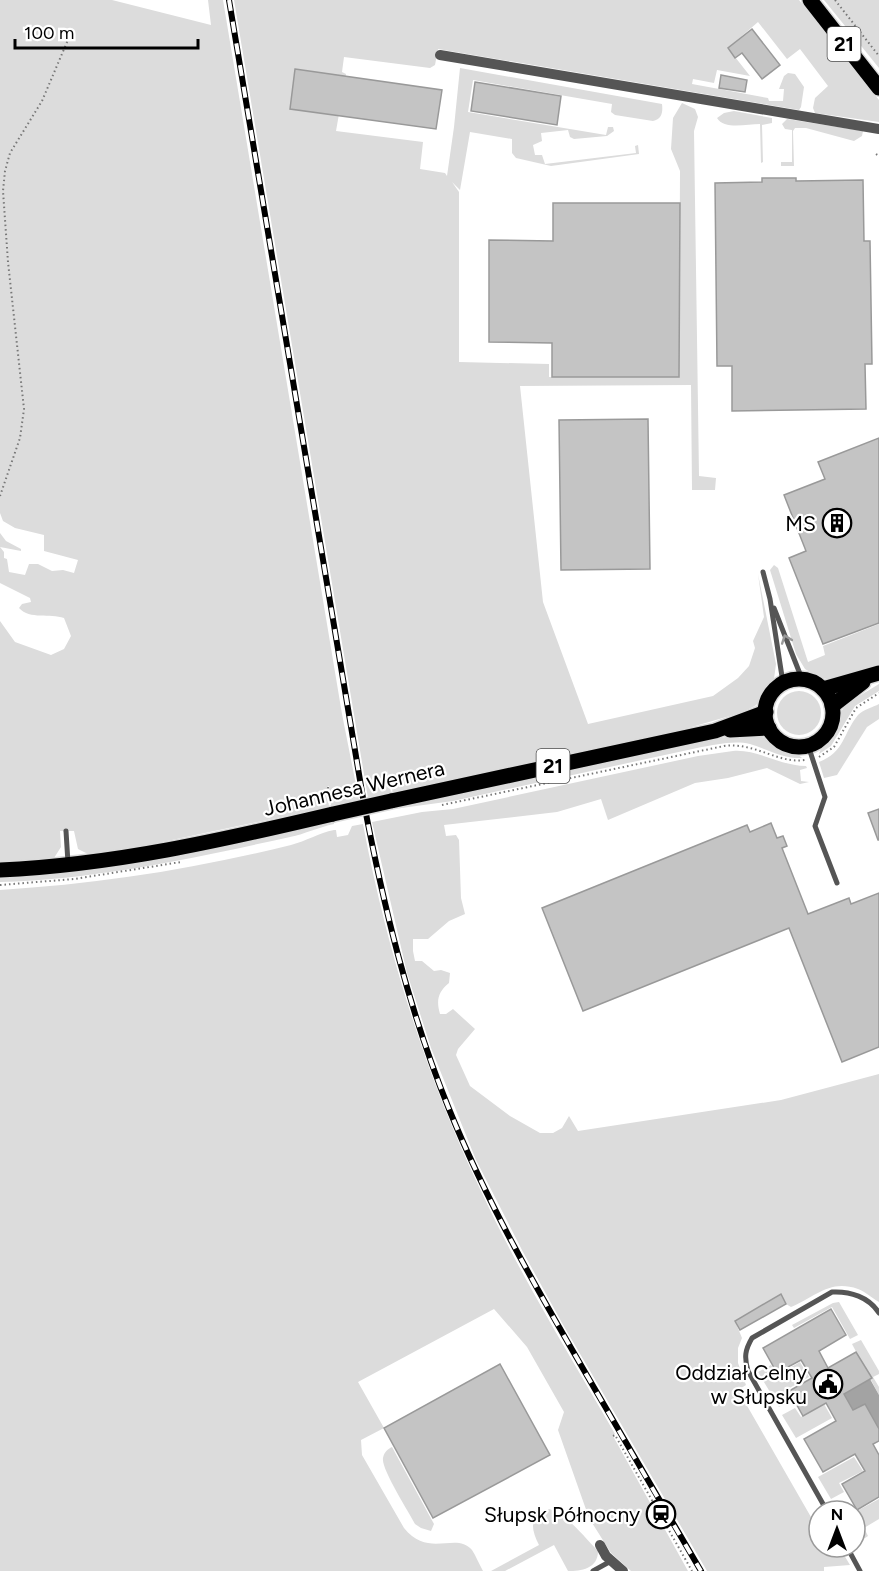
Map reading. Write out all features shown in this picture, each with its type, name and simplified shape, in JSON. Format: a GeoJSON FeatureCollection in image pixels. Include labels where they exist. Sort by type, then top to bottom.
{"type":"FeatureCollection","features":[{"type":"Feature","properties":{"kind":"main road","name":"21"},"geometry":{"type":"LineString","coordinates":[[810,0],[879,88]]}},
{"type":"Feature","properties":{"kind":"main road"},"geometry":{"type":"LineString","coordinates":[[823,689],[875,675]]}},
{"type":"Feature","properties":{"kind":"main road"},"geometry":{"type":"LineString","coordinates":[[832,706],[875,675]]}},
{"type":"Feature","properties":{"kind":"main road"},"geometry":{"type":"LineString","coordinates":[[802,679],[817,684],[823,689],[832,706],[833,716],[831,726],[818,741],[808,745],[793,746],[779,740],[769,728],[766,712],[771,694],[783,683],[802,679]]}},
{"type":"Feature","properties":{"kind":"main road","name":"Johannesa Wernera"},"geometry":{"type":"LineString","coordinates":[[0,870],[68,865],[235,837],[331,810],[392,801],[715,730],[766,712]]}},
{"type":"Feature","properties":{"kind":"main road","name":"Johannesa Wernera"},"geometry":{"type":"LineString","coordinates":[[715,730],[769,728]]}},
{"type":"Feature","properties":{"kind":"street"},"geometry":{"type":"LineString","coordinates":[[440,55],[879,129]]}},
{"type":"Feature","properties":{"kind":"street"},"geometry":{"type":"LineString","coordinates":[[600,1545],[611,1561],[623,1571]]}},
{"type":"Feature","properties":{"kind":"lane"},"geometry":{"type":"LineString","coordinates":[[764,572],[771,600],[783,683]]}},
{"type":"Feature","properties":{"kind":"lane"},"geometry":{"type":"LineString","coordinates":[[771,600],[802,679]]}},
{"type":"Feature","properties":{"kind":"lane"},"geometry":{"type":"LineString","coordinates":[[808,745],[825,797],[815,826],[837,883]]}},
{"type":"Feature","properties":{"kind":"lane"},"geometry":{"type":"LineString","coordinates":[[66,831],[68,865]]}},
{"type":"Feature","properties":{"kind":"lane"},"geometry":{"type":"LineString","coordinates":[[820,1499],[748,1371],[745,1359],[746,1349],[752,1338],[832,1292],[844,1292],[860,1297],[879,1313]]}},
{"type":"Feature","properties":{"kind":"lane"},"geometry":{"type":"LineString","coordinates":[[593,1571],[611,1561]]}},
{"type":"Feature","properties":{"kind":"path"},"geometry":{"type":"LineString","coordinates":[[835,0],[879,56]]}},
{"type":"Feature","properties":{"kind":"path"},"geometry":{"type":"LineString","coordinates":[[0,496],[20,438],[24,409],[8,262],[3,191],[6,171],[10,153],[42,101],[70,35]]}},
{"type":"Feature","properties":{"kind":"path"},"geometry":{"type":"LineString","coordinates":[[820,756],[834,747],[856,708],[879,693]]}},
{"type":"Feature","properties":{"kind":"path"},"geometry":{"type":"LineString","coordinates":[[436,805],[736,745],[784,759],[804,761]]}},
{"type":"Feature","properties":{"kind":"path"},"geometry":{"type":"LineString","coordinates":[[328,787],[331,810]]}},
{"type":"Feature","properties":{"kind":"path"},"geometry":{"type":"LineString","coordinates":[[613,1436],[615,1435],[692,1571]]}},
{"type":"Feature","properties":{"kind":"shaded area"},"geometry":{"type":"Polygon","coordinates":[[[0,0],[112,0],[211,25],[208,0],[223,0],[342,714],[359,800],[331,806],[329,786],[327,787],[329,807],[129,849],[88,854],[78,849],[74,831],[60,831],[61,847],[54,858],[0,863],[0,621],[15,642],[51,655],[64,649],[71,636],[64,618],[29,614],[19,608],[22,604],[31,602],[30,598],[0,583],[0,547],[4,552],[4,558],[7,559],[9,572],[25,575],[29,564],[38,564],[52,571],[63,570],[74,573],[78,560],[44,551],[44,535],[15,528],[3,521],[0,513],[0,0]]]}},
{"type":"Feature","properties":{"kind":"shaded area"},"geometry":{"type":"Polygon","coordinates":[[[234,0],[799,0],[879,100],[879,122],[815,113],[813,108],[815,98],[828,86],[800,49],[787,59],[758,22],[728,48],[750,76],[717,70],[714,83],[693,79],[692,84],[768,98],[769,101],[783,101],[784,89],[779,89],[784,76],[788,73],[795,74],[804,87],[799,110],[438,49],[435,65],[430,68],[344,57],[342,72],[346,74],[336,131],[423,142],[420,169],[445,173],[447,176],[460,68],[662,104],[661,115],[653,121],[615,115],[611,112],[612,104],[473,80],[468,112],[606,135],[608,127],[613,127],[614,131],[607,136],[574,139],[570,137],[568,130],[541,133],[542,141],[533,145],[535,155],[542,155],[545,164],[636,153],[635,146],[638,145],[639,154],[551,166],[516,158],[512,153],[512,139],[470,132],[460,190],[452,182],[459,192],[459,362],[549,364],[549,377],[679,377],[680,171],[671,149],[673,118],[682,103],[695,109],[698,117],[694,131],[699,476],[716,478],[715,490],[692,490],[691,385],[520,386],[543,602],[588,724],[713,696],[738,678],[749,666],[755,648],[753,641],[764,617],[758,574],[776,664],[774,679],[755,706],[740,713],[671,733],[393,793],[387,769],[391,793],[368,798],[234,0]]]}},
{"type":"Feature","properties":{"kind":"shaded area"},"geometry":{"type":"Polygon","coordinates":[[[824,0],[879,0],[879,68],[824,0]]]}},
{"type":"Feature","properties":{"kind":"shaded area"},"geometry":{"type":"Polygon","coordinates":[[[734,111],[772,118],[772,123],[762,125],[763,162],[761,163],[760,124],[730,125],[720,122],[717,118],[724,113],[734,111]]]}},
{"type":"Feature","properties":{"kind":"shaded area"},"geometry":{"type":"Polygon","coordinates":[[[787,119],[863,131],[862,136],[854,141],[806,128],[795,128],[793,131],[794,166],[781,166],[781,162],[792,162],[792,130],[785,129],[782,124],[787,119]]]}},
{"type":"Feature","properties":{"kind":"shaded area"},"geometry":{"type":"Polygon","coordinates":[[[0,533],[6,541],[21,551],[0,547],[0,533]]]}},
{"type":"Feature","properties":{"kind":"shaded area"},"geometry":{"type":"Polygon","coordinates":[[[774,565],[778,568],[808,662],[825,655],[823,646],[879,624],[879,664],[831,680],[818,677],[805,669],[796,654],[770,570],[774,565]]]}},
{"type":"Feature","properties":{"kind":"shaded area"},"geometry":{"type":"Polygon","coordinates":[[[879,684],[879,691],[855,706],[831,746],[819,754],[822,746],[834,733],[846,704],[879,684]]]}},
{"type":"Feature","properties":{"kind":"shaded area"},"geometry":{"type":"Polygon","coordinates":[[[799,691],[814,698],[821,713],[814,728],[799,735],[784,728],[777,713],[784,698],[799,691]]]}},
{"type":"Feature","properties":{"kind":"shaded area"},"geometry":{"type":"Polygon","coordinates":[[[879,704],[879,719],[867,727],[837,775],[824,778],[819,762],[828,758],[839,747],[858,715],[879,704]]]}},
{"type":"Feature","properties":{"kind":"shaded area"},"geometry":{"type":"Polygon","coordinates":[[[745,734],[761,737],[802,758],[782,755],[750,744],[724,743],[453,801],[394,809],[702,741],[745,734]]]}},
{"type":"Feature","properties":{"kind":"shaded area"},"geometry":{"type":"Polygon","coordinates":[[[733,751],[751,752],[806,766],[807,768],[800,770],[801,781],[809,782],[800,784],[767,768],[728,778],[695,783],[608,820],[601,799],[557,812],[444,825],[446,836],[456,835],[459,840],[461,898],[465,914],[449,921],[428,939],[413,939],[413,951],[415,961],[422,961],[434,971],[441,970],[450,973],[449,983],[439,997],[440,1014],[446,1014],[453,1009],[475,1029],[458,1049],[456,1055],[470,1086],[510,1116],[540,1133],[553,1133],[562,1128],[569,1116],[578,1131],[781,1100],[879,1074],[879,1302],[858,1289],[839,1286],[823,1290],[791,1307],[780,1295],[735,1321],[742,1338],[738,1348],[738,1363],[746,1385],[738,1390],[807,1510],[807,1559],[846,1559],[850,1565],[824,1567],[824,1571],[707,1571],[562,1323],[476,1160],[431,1048],[407,973],[372,822],[422,812],[453,809],[698,756],[733,751]]]}},
{"type":"Feature","properties":{"kind":"shaded area"},"geometry":{"type":"Polygon","coordinates":[[[334,822],[334,824],[296,836],[146,866],[74,877],[0,882],[0,876],[334,822]]]}},
{"type":"Feature","properties":{"kind":"shaded area"},"geometry":{"type":"Polygon","coordinates":[[[363,824],[396,965],[425,1057],[461,1147],[512,1253],[615,1434],[613,1436],[688,1571],[631,1571],[611,1553],[589,1518],[558,1430],[564,1412],[527,1347],[494,1309],[358,1382],[384,1428],[361,1440],[362,1455],[404,1528],[413,1537],[423,1542],[466,1545],[472,1550],[483,1571],[0,1571],[0,890],[73,884],[183,868],[291,845],[334,830],[336,830],[337,837],[348,835],[352,826],[363,824]]]}},
{"type":"Feature","properties":{"kind":"shaded area"},"geometry":{"type":"Polygon","coordinates":[[[839,1302],[858,1335],[850,1339],[832,1307],[794,1328],[792,1325],[833,1303],[839,1302]]]}},
{"type":"Feature","properties":{"kind":"shaded area"},"geometry":{"type":"Polygon","coordinates":[[[861,1340],[879,1371],[879,1374],[873,1377],[879,1387],[879,1395],[852,1344],[861,1340]]]}},
{"type":"Feature","properties":{"kind":"shaded area"},"geometry":{"type":"Polygon","coordinates":[[[800,1362],[809,1377],[786,1390],[791,1400],[779,1407],[758,1372],[771,1365],[777,1375],[800,1362]]]}},
{"type":"Feature","properties":{"kind":"shaded area"},"geometry":{"type":"Polygon","coordinates":[[[870,1379],[879,1395],[879,1429],[865,1404],[853,1410],[844,1394],[870,1379]]]}},
{"type":"Feature","properties":{"kind":"shaded area"},"geometry":{"type":"Polygon","coordinates":[[[824,1404],[832,1418],[796,1438],[782,1415],[795,1408],[801,1417],[824,1404]]]}},
{"type":"Feature","properties":{"kind":"shaded area"},"geometry":{"type":"Polygon","coordinates":[[[392,1447],[434,1524],[431,1531],[415,1524],[386,1471],[384,1454],[392,1447]]]}},
{"type":"Feature","properties":{"kind":"shaded area"},"geometry":{"type":"Polygon","coordinates":[[[854,1457],[863,1471],[839,1483],[844,1492],[831,1499],[818,1477],[854,1457]]]}},
{"type":"Feature","properties":{"kind":"shaded area"},"geometry":{"type":"Polygon","coordinates":[[[879,1499],[879,1519],[867,1526],[867,1506],[879,1499]]]}},
{"type":"Feature","properties":{"kind":"shaded area"},"geometry":{"type":"Polygon","coordinates":[[[549,1509],[568,1520],[598,1551],[595,1562],[588,1568],[568,1571],[554,1545],[505,1571],[491,1571],[539,1545],[534,1534],[534,1519],[549,1509]]]}},
{"type":"Feature","properties":{"kind":"building"},"geometry":{"type":"Polygon","coordinates":[[[752,29],[780,65],[762,79],[742,53],[735,58],[728,48],[752,29]]]}},
{"type":"Feature","properties":{"kind":"building"},"geometry":{"type":"Polygon","coordinates":[[[295,69],[442,90],[436,129],[290,109],[295,69]]]}},
{"type":"Feature","properties":{"kind":"building"},"geometry":{"type":"Polygon","coordinates":[[[721,75],[747,80],[745,92],[719,88],[721,75]]]}},
{"type":"Feature","properties":{"kind":"building"},"geometry":{"type":"Polygon","coordinates":[[[475,82],[561,96],[557,125],[471,111],[475,82]]]}},
{"type":"Feature","properties":{"kind":"building"},"geometry":{"type":"Polygon","coordinates":[[[762,178],[796,178],[796,181],[863,180],[864,241],[870,241],[872,364],[865,364],[866,409],[732,411],[732,366],[717,366],[715,183],[762,182],[762,178]]]}},
{"type":"Feature","properties":{"kind":"building"},"geometry":{"type":"Polygon","coordinates":[[[553,203],[680,203],[679,377],[552,377],[552,343],[489,342],[489,240],[553,241],[553,203]]]}},
{"type":"Feature","properties":{"kind":"building"},"geometry":{"type":"Polygon","coordinates":[[[648,419],[650,569],[561,570],[559,420],[648,419]]]}},
{"type":"Feature","properties":{"kind":"building","name":"MS"},"geometry":{"type":"Polygon","coordinates":[[[879,438],[879,623],[823,644],[789,558],[806,551],[784,495],[825,479],[818,462],[879,438]]]}},
{"type":"Feature","properties":{"kind":"building"},"geometry":{"type":"Polygon","coordinates":[[[879,809],[879,840],[878,840],[868,813],[879,809]]]}},
{"type":"Feature","properties":{"kind":"building"},"geometry":{"type":"Polygon","coordinates":[[[771,823],[777,838],[783,836],[787,846],[782,848],[808,914],[849,898],[851,904],[879,893],[879,1047],[842,1062],[789,928],[583,1011],[542,908],[747,825],[750,832],[771,823]]]}},
{"type":"Feature","properties":{"kind":"building"},"geometry":{"type":"Polygon","coordinates":[[[781,1294],[786,1304],[740,1330],[735,1321],[781,1294]]]}},
{"type":"Feature","properties":{"kind":"building"},"geometry":{"type":"Polygon","coordinates":[[[831,1309],[846,1335],[819,1351],[828,1368],[856,1352],[872,1378],[844,1394],[853,1410],[865,1404],[879,1429],[879,1441],[873,1444],[879,1455],[879,1497],[867,1504],[867,1499],[851,1499],[842,1484],[865,1471],[855,1454],[823,1472],[804,1439],[836,1421],[826,1403],[803,1416],[789,1391],[812,1378],[801,1360],[777,1373],[763,1348],[831,1309]]]}},
{"type":"Feature","properties":{"kind":"building"},"geometry":{"type":"Polygon","coordinates":[[[500,1364],[550,1455],[433,1518],[384,1428],[500,1364]]]}},
{"type":"Feature","properties":{"kind":"railway"},"geometry":{"type":"LineString","coordinates":[[229,0],[363,798],[388,916],[409,994],[449,1109],[497,1213],[551,1313],[701,1571]]}},
{"type":"Feature","properties":{"kind":"place","name":"MS"},"geometry":{"type":"Point","coordinates":[837,523]}},
{"type":"Feature","properties":{"kind":"place","name":"Oddział Celny w Słupsku"},"geometry":{"type":"Point","coordinates":[828,1384]}},
{"type":"Feature","properties":{"kind":"place","name":"Słupsk Północny"},"geometry":{"type":"Point","coordinates":[661,1514]}}]}
